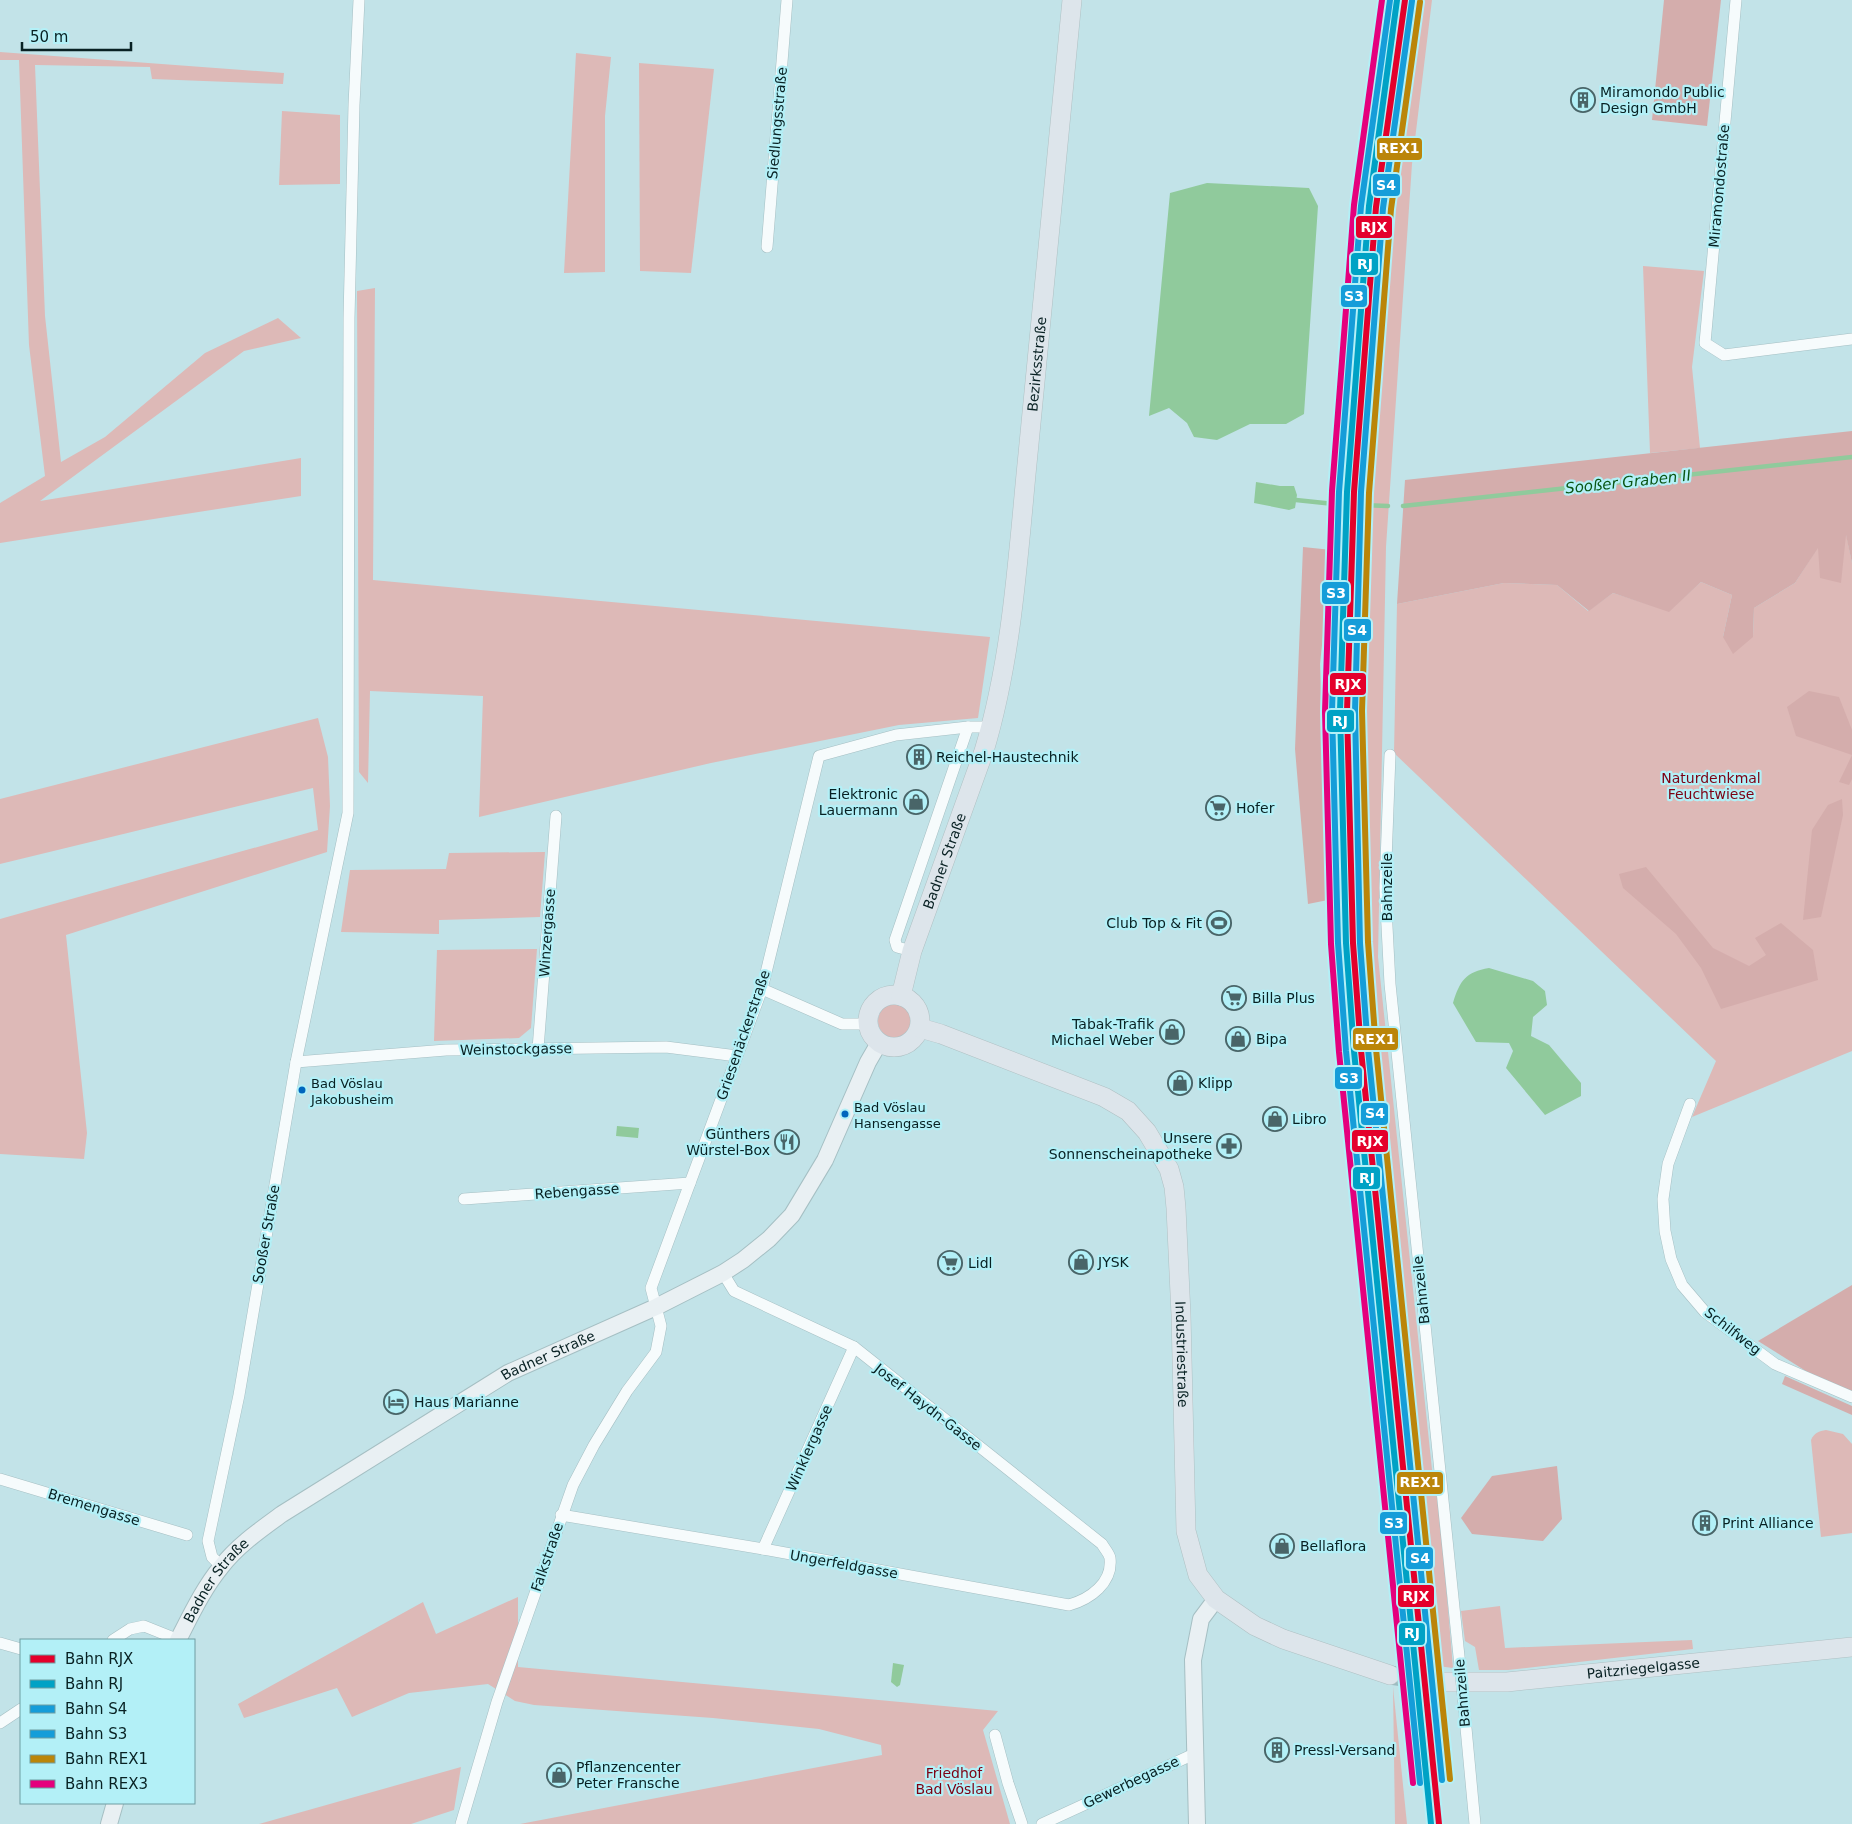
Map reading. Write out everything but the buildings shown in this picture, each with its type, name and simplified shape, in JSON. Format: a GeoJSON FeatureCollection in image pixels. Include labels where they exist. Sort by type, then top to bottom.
{"type":"FeatureCollection","features":[{"type":"Feature","properties":{"kind":"main road","name":"Bezirksstraße"},"geometry":{"type":"LineString","coordinates":[[991,727],[1004,666],[1017,566],[1072,0]]}},
{"type":"Feature","properties":{"kind":"main road","name":"Badner Straße"},"geometry":{"type":"LineString","coordinates":[[901,996],[912,951],[955,834],[991,727]]}},
{"type":"Feature","properties":{"kind":"main road"},"geometry":{"type":"LineString","coordinates":[[893,994],[901,996],[915,1005],[921,1020],[920,1028],[910,1042],[902,1046],[887,1047],[879,1043],[870,1032],[868,1016],[871,1008],[884,996],[893,994]]}},
{"type":"Feature","properties":{"kind":"main road","name":"Industriestraße"},"geometry":{"type":"LineString","coordinates":[[920,1028],[941,1034],[1104,1097],[1128,1111],[1147,1132],[1169,1169],[1176,1208],[1181,1315],[1186,1531],[1198,1575],[1216,1599]]}},
{"type":"Feature","properties":{"kind":"main road"},"geometry":{"type":"LineString","coordinates":[[1216,1599],[1256,1626],[1283,1639],[1390,1675]]}},
{"type":"Feature","properties":{"kind":"main road","name":"Paitzriegelgasse"},"geometry":{"type":"LineString","coordinates":[[1434,1682],[1507,1682],[1852,1647]]}},
{"type":"Feature","properties":{"kind":"street","name":"Sooßer Straße"},"geometry":{"type":"LineString","coordinates":[[221,1566],[212,1557],[208,1540],[239,1395],[296,1062],[348,813],[349,318],[354,105],[359,0]]}},
{"type":"Feature","properties":{"kind":"street","name":"Siedlungsstraße"},"geometry":{"type":"LineString","coordinates":[[767,247],[787,0]]}},
{"type":"Feature","properties":{"kind":"street","name":"Miramondostraße"},"geometry":{"type":"LineString","coordinates":[[1736,0],[1705,343],[1724,355],[1852,339]]}},
{"type":"Feature","properties":{"kind":"street"},"geometry":{"type":"LineString","coordinates":[[912,951],[897,947],[895,940],[968,727],[991,727]]}},
{"type":"Feature","properties":{"kind":"street","name":"Griesenäckerstraße"},"geometry":{"type":"LineString","coordinates":[[656,1307],[651,1288],[762,990],[819,756],[896,735],[968,727]]}},
{"type":"Feature","properties":{"kind":"street","name":"Bahnzeile"},"geometry":{"type":"LineString","coordinates":[[1390,755],[1385,888],[1390,984],[1475,1824]]}},
{"type":"Feature","properties":{"kind":"street","name":"Winzergasse"},"geometry":{"type":"LineString","coordinates":[[538,1049],[556,816]]}},
{"type":"Feature","properties":{"kind":"street"},"geometry":{"type":"LineString","coordinates":[[762,990],[842,1024],[868,1024]]}},
{"type":"Feature","properties":{"kind":"street","name":"Badner Straße"},"geometry":{"type":"LineString","coordinates":[[179,1639],[197,1602],[221,1566],[246,1540],[282,1514],[508,1373],[656,1307],[723,1273],[769,1239],[792,1215],[825,1160],[868,1062],[879,1043]]}},
{"type":"Feature","properties":{"kind":"street","name":"Weinstockgasse"},"geometry":{"type":"LineString","coordinates":[[296,1062],[446,1050],[666,1047],[737,1056]]}},
{"type":"Feature","properties":{"kind":"street","name":"Schilfweg"},"geometry":{"type":"LineString","coordinates":[[1690,1104],[1668,1164],[1663,1200],[1664,1231],[1671,1259],[1682,1285],[1705,1312],[1775,1364],[1852,1397]]}},
{"type":"Feature","properties":{"kind":"street","name":"Rebengasse"},"geometry":{"type":"LineString","coordinates":[[464,1200],[690,1183]]}},
{"type":"Feature","properties":{"kind":"street","name":"Josef Haydn-Gasse"},"geometry":{"type":"LineString","coordinates":[[723,1273],[734,1291],[854,1347],[1102,1544],[1110,1556],[1110,1569]]}},
{"type":"Feature","properties":{"kind":"street","name":"Falkstraße"},"geometry":{"type":"LineString","coordinates":[[461,1824],[497,1702],[573,1485],[594,1445],[627,1391],[656,1352],[661,1326],[656,1307]]}},
{"type":"Feature","properties":{"kind":"street","name":"Winklergasse"},"geometry":{"type":"LineString","coordinates":[[764,1549],[854,1347]]}},
{"type":"Feature","properties":{"kind":"street","name":"Bremengasse"},"geometry":{"type":"LineString","coordinates":[[0,1479],[187,1535]]}},
{"type":"Feature","properties":{"kind":"street","name":"Ungerfeldgasse"},"geometry":{"type":"LineString","coordinates":[[561,1515],[764,1549],[1070,1605],[1084,1601],[1102,1586],[1110,1569]]}},
{"type":"Feature","properties":{"kind":"street"},"geometry":{"type":"LineString","coordinates":[[1197,1824],[1193,1660],[1201,1619],[1216,1599]]}},
{"type":"Feature","properties":{"kind":"street"},"geometry":{"type":"LineString","coordinates":[[115,1639],[130,1629],[144,1626],[176,1639]]}},
{"type":"Feature","properties":{"kind":"street"},"geometry":{"type":"LineString","coordinates":[[0,1643],[20,1649]]}},
{"type":"Feature","properties":{"kind":"street"},"geometry":{"type":"LineString","coordinates":[[0,1723],[20,1710]]}},
{"type":"Feature","properties":{"kind":"street"},"geometry":{"type":"LineString","coordinates":[[995,1735],[1022,1824]]}},
{"type":"Feature","properties":{"kind":"street","name":"Gewerbegasse"},"geometry":{"type":"LineString","coordinates":[[1042,1824],[1194,1754]]}},
{"type":"Feature","properties":{"kind":"street"},"geometry":{"type":"LineString","coordinates":[[109,1824],[115,1804]]}},
{"type":"Feature","properties":{"kind":"green space"},"geometry":{"type":"Polygon","coordinates":[[[1414,0],[1432,0],[1412,164],[1386,547],[1378,957],[1433,1479],[1440,1513],[1453,1668],[1430,1665],[1427,1594],[1375,1081],[1366,959],[1355,746],[1360,527],[1378,277],[1414,0]]]}},
{"type":"Feature","properties":{"kind":"green space"},"geometry":{"type":"Polygon","coordinates":[[[0,52],[284,73],[283,84],[152,79],[150,67],[35,65],[45,316],[61,462],[105,437],[205,353],[278,318],[301,338],[244,351],[40,501],[301,458],[301,496],[0,543],[0,503],[45,476],[29,345],[19,60],[0,60],[0,52]]]}},
{"type":"Feature","properties":{"kind":"green space"},"geometry":{"type":"Polygon","coordinates":[[[576,53],[611,57],[605,116],[605,272],[564,273],[576,53]]]}},
{"type":"Feature","properties":{"kind":"green space"},"geometry":{"type":"Polygon","coordinates":[[[639,63],[714,69],[691,273],[640,271],[639,63]]]}},
{"type":"Feature","properties":{"kind":"green space"},"geometry":{"type":"Polygon","coordinates":[[[282,111],[340,115],[340,184],[279,185],[282,111]]]}},
{"type":"Feature","properties":{"kind":"green space"},"geometry":{"type":"Polygon","coordinates":[[[1643,266],[1704,271],[1692,367],[1700,448],[1650,453],[1643,266]]]}},
{"type":"Feature","properties":{"kind":"green space"},"geometry":{"type":"Polygon","coordinates":[[[375,288],[373,580],[990,637],[978,718],[899,725],[711,763],[479,817],[483,696],[370,691],[368,783],[359,772],[357,291],[375,288]]]}},
{"type":"Feature","properties":{"kind":"green space","name":"Naturdenkmal Feuchtwiese"},"geometry":{"type":"Polygon","coordinates":[[[1846,533],[1852,563],[1852,1051],[1692,1117],[1716,1061],[1394,753],[1397,604],[1504,583],[1557,585],[1588,611],[1613,593],[1669,611],[1701,582],[1732,595],[1723,637],[1753,637],[1754,608],[1795,583],[1818,547],[1846,533]]]}},
{"type":"Feature","properties":{"kind":"green space"},"geometry":{"type":"Polygon","coordinates":[[[318,718],[328,757],[330,806],[327,852],[66,935],[87,1133],[84,1159],[0,1154],[0,919],[318,830],[313,788],[0,864],[0,799],[318,718]]]}},
{"type":"Feature","properties":{"kind":"green space"},"geometry":{"type":"Polygon","coordinates":[[[545,852],[540,917],[439,920],[439,934],[341,932],[350,870],[446,869],[449,853],[545,852]]]}},
{"type":"Feature","properties":{"kind":"green space"},"geometry":{"type":"Polygon","coordinates":[[[537,949],[531,1028],[519,1038],[434,1041],[437,950],[537,949]]]}},
{"type":"Feature","properties":{"kind":"green space"},"geometry":{"type":"Polygon","coordinates":[[[895,1004],[907,1009],[912,1021],[907,1033],[895,1038],[883,1033],[878,1021],[883,1009],[895,1004]]]}},
{"type":"Feature","properties":{"kind":"green space"},"geometry":{"type":"Polygon","coordinates":[[[1826,1430],[1843,1434],[1852,1444],[1852,1533],[1821,1537],[1811,1440],[1817,1433],[1826,1430]]]}},
{"type":"Feature","properties":{"kind":"green space","name":"Friedhof Bad Vöslau"},"geometry":{"type":"Polygon","coordinates":[[[518,1597],[518,1667],[998,1711],[983,1730],[1010,1824],[520,1824],[882,1755],[881,1745],[819,1729],[713,1718],[534,1705],[515,1701],[488,1684],[409,1693],[352,1717],[337,1688],[244,1718],[238,1704],[423,1602],[436,1634],[518,1597]]]}},
{"type":"Feature","properties":{"kind":"green space"},"geometry":{"type":"Polygon","coordinates":[[[1500,1606],[1505,1648],[1692,1640],[1693,1649],[1508,1670],[1479,1670],[1475,1647],[1465,1641],[1461,1611],[1500,1606]]]}},
{"type":"Feature","properties":{"kind":"green space"},"geometry":{"type":"Polygon","coordinates":[[[1393,1687],[1407,1824],[1395,1824],[1393,1687]]]}},
{"type":"Feature","properties":{"kind":"green space"},"geometry":{"type":"Polygon","coordinates":[[[461,1767],[454,1810],[411,1824],[259,1824],[461,1767]]]}},
{"type":"Feature","properties":{"kind":"shaded area"},"geometry":{"type":"Polygon","coordinates":[[[1664,0],[1721,0],[1707,126],[1652,120],[1664,0]]]}},
{"type":"Feature","properties":{"kind":"shaded area"},"geometry":{"type":"Polygon","coordinates":[[[1207,183],[1309,188],[1318,206],[1304,414],[1286,424],[1250,424],[1217,440],[1194,437],[1187,423],[1169,408],[1149,416],[1170,193],[1207,183]]]}},
{"type":"Feature","properties":{"kind":"shaded area"},"geometry":{"type":"Polygon","coordinates":[[[1852,431],[1852,563],[1846,535],[1841,583],[1820,578],[1818,548],[1795,583],[1754,608],[1753,637],[1733,654],[1723,637],[1732,595],[1701,582],[1669,612],[1613,593],[1589,611],[1557,585],[1504,583],[1397,604],[1405,480],[1852,431]]]}},
{"type":"Feature","properties":{"kind":"shaded area"},"geometry":{"type":"Polygon","coordinates":[[[1256,482],[1294,486],[1297,495],[1295,508],[1289,510],[1254,503],[1256,482]]]}},
{"type":"Feature","properties":{"kind":"shaded area"},"geometry":{"type":"Polygon","coordinates":[[[1303,547],[1332,550],[1320,664],[1328,900],[1308,904],[1295,749],[1303,547]]]}},
{"type":"Feature","properties":{"kind":"shaded area"},"geometry":{"type":"Polygon","coordinates":[[[1809,691],[1839,697],[1852,730],[1852,755],[1796,736],[1787,707],[1809,691]]]}},
{"type":"Feature","properties":{"kind":"shaded area"},"geometry":{"type":"Polygon","coordinates":[[[1852,755],[1852,779],[1849,785],[1839,782],[1852,755]]]}},
{"type":"Feature","properties":{"kind":"shaded area"},"geometry":{"type":"Polygon","coordinates":[[[1842,799],[1843,815],[1821,917],[1803,920],[1812,830],[1828,805],[1842,799]]]}},
{"type":"Feature","properties":{"kind":"shaded area"},"geometry":{"type":"Polygon","coordinates":[[[1646,867],[1713,948],[1749,966],[1766,955],[1755,938],[1781,923],[1813,950],[1818,980],[1721,1009],[1701,968],[1676,934],[1623,888],[1619,874],[1646,867]]]}},
{"type":"Feature","properties":{"kind":"shaded area"},"geometry":{"type":"Polygon","coordinates":[[[1489,968],[1533,981],[1545,991],[1547,1005],[1533,1017],[1531,1036],[1549,1045],[1581,1083],[1581,1096],[1545,1115],[1506,1068],[1513,1051],[1509,1043],[1476,1042],[1453,1003],[1458,988],[1465,978],[1475,972],[1489,968]]]}},
{"type":"Feature","properties":{"kind":"shaded area"},"geometry":{"type":"Polygon","coordinates":[[[617,1126],[639,1128],[638,1138],[616,1136],[617,1126]]]}},
{"type":"Feature","properties":{"kind":"shaded area"},"geometry":{"type":"Polygon","coordinates":[[[1852,1285],[1852,1392],[1820,1380],[1758,1341],[1852,1285]]]}},
{"type":"Feature","properties":{"kind":"shaded area"},"geometry":{"type":"Polygon","coordinates":[[[1785,1376],[1852,1406],[1852,1415],[1782,1384],[1785,1376]]]}},
{"type":"Feature","properties":{"kind":"shaded area"},"geometry":{"type":"Polygon","coordinates":[[[1557,1466],[1562,1519],[1543,1541],[1472,1534],[1461,1518],[1492,1476],[1557,1466]]]}},
{"type":"Feature","properties":{"kind":"shaded area"},"geometry":{"type":"Polygon","coordinates":[[[893,1663],[904,1665],[900,1685],[897,1687],[891,1682],[893,1663]]]}},
{"type":"Feature","properties":{"kind":"waterway","name":"Sooßer Graben II"},"geometry":{"type":"LineString","coordinates":[[1403,506],[1852,457]]}},
{"type":"Feature","properties":{"kind":"waterway"},"geometry":{"type":"LineString","coordinates":[[1296,500],[1334,504]]}},
{"type":"Feature","properties":{"kind":"waterway"},"geometry":{"type":"LineString","coordinates":[[1361,505],[1388,506]]}},
{"type":"Feature","properties":{"kind":"tunnel"},"geometry":{"type":"LineString","coordinates":[[1390,1675],[1434,1682]]}},
{"type":"Feature","properties":{"kind":"rail line","name":"REX3"},"geometry":{"type":"LineString","coordinates":[[1382,0],[1354,205],[1332,491],[1325,712],[1331,944],[1339,1052],[1413,1783]]}},
{"type":"Feature","properties":{"kind":"rail line","name":"S3"},"geometry":{"type":"LineString","coordinates":[[1390,0],[1361,206],[1339,492],[1332,711],[1338,943],[1346,1051],[1420,1783]]}},
{"type":"Feature","properties":{"kind":"rail line","name":"RJ"},"geometry":{"type":"LineString","coordinates":[[1397,0],[1369,206],[1347,492],[1340,711],[1346,943],[1354,1051],[1431,1824]]}},
{"type":"Feature","properties":{"kind":"rail line","name":"RJX"},"geometry":{"type":"LineString","coordinates":[[1405,0],[1376,207],[1354,492],[1347,711],[1353,943],[1361,1050],[1439,1824]]}},
{"type":"Feature","properties":{"kind":"rail line","name":"S4"},"geometry":{"type":"LineString","coordinates":[[1412,1],[1383,208],[1361,492],[1355,711],[1360,943],[1368,1049],[1442,1780]]}},
{"type":"Feature","properties":{"kind":"rail line","name":"REX1"},"geometry":{"type":"LineString","coordinates":[[1420,2],[1391,209],[1369,493],[1362,711],[1368,942],[1376,1049],[1450,1779]]}},
{"type":"Feature","properties":{"kind":"place","name":"Miramondo Public Design GmbH"},"geometry":{"type":"Point","coordinates":[1583,100]}},
{"type":"Feature","properties":{"kind":"place","name":"Reichel-Haustechnik"},"geometry":{"type":"Point","coordinates":[919,757]}},
{"type":"Feature","properties":{"kind":"place","name":"Elektronic Lauermann"},"geometry":{"type":"Point","coordinates":[916,802]}},
{"type":"Feature","properties":{"kind":"place","name":"Hofer"},"geometry":{"type":"Point","coordinates":[1218,808]}},
{"type":"Feature","properties":{"kind":"place","name":"Club Top & Fit"},"geometry":{"type":"Point","coordinates":[1219,923]}},
{"type":"Feature","properties":{"kind":"place","name":"Billa Plus"},"geometry":{"type":"Point","coordinates":[1234,998]}},
{"type":"Feature","properties":{"kind":"place","name":"Tabak-Trafik Michael Weber"},"geometry":{"type":"Point","coordinates":[1172,1032]}},
{"type":"Feature","properties":{"kind":"place","name":"Bipa"},"geometry":{"type":"Point","coordinates":[1238,1039]}},
{"type":"Feature","properties":{"kind":"place","name":"Klipp"},"geometry":{"type":"Point","coordinates":[1180,1083]}},
{"type":"Feature","properties":{"kind":"place","name":"Bad Vöslau Jakobusheim"},"geometry":{"type":"Point","coordinates":[302,1090]}},
{"type":"Feature","properties":{"kind":"place","name":"Bad Vöslau Hansengasse"},"geometry":{"type":"Point","coordinates":[845,1114]}},
{"type":"Feature","properties":{"kind":"place","name":"Libro"},"geometry":{"type":"Point","coordinates":[1275,1119]}},
{"type":"Feature","properties":{"kind":"place","name":"Günthers Würstel-Box"},"geometry":{"type":"Point","coordinates":[787,1142]}},
{"type":"Feature","properties":{"kind":"place","name":"Unsere Sonnenscheinapotheke"},"geometry":{"type":"Point","coordinates":[1229,1146]}},
{"type":"Feature","properties":{"kind":"place","name":"JYSK"},"geometry":{"type":"Point","coordinates":[1081,1262]}},
{"type":"Feature","properties":{"kind":"place","name":"Lidl"},"geometry":{"type":"Point","coordinates":[950,1263]}},
{"type":"Feature","properties":{"kind":"place","name":"Haus Marianne"},"geometry":{"type":"Point","coordinates":[396,1402]}},
{"type":"Feature","properties":{"kind":"place","name":"Print Alliance"},"geometry":{"type":"Point","coordinates":[1705,1523]}},
{"type":"Feature","properties":{"kind":"place","name":"Bellaflora"},"geometry":{"type":"Point","coordinates":[1282,1546]}},
{"type":"Feature","properties":{"kind":"place","name":"Pressl-Versand"},"geometry":{"type":"Point","coordinates":[1277,1750]}},
{"type":"Feature","properties":{"kind":"place","name":"Pflanzencenter Peter Fransche"},"geometry":{"type":"Point","coordinates":[559,1775]}}]}
